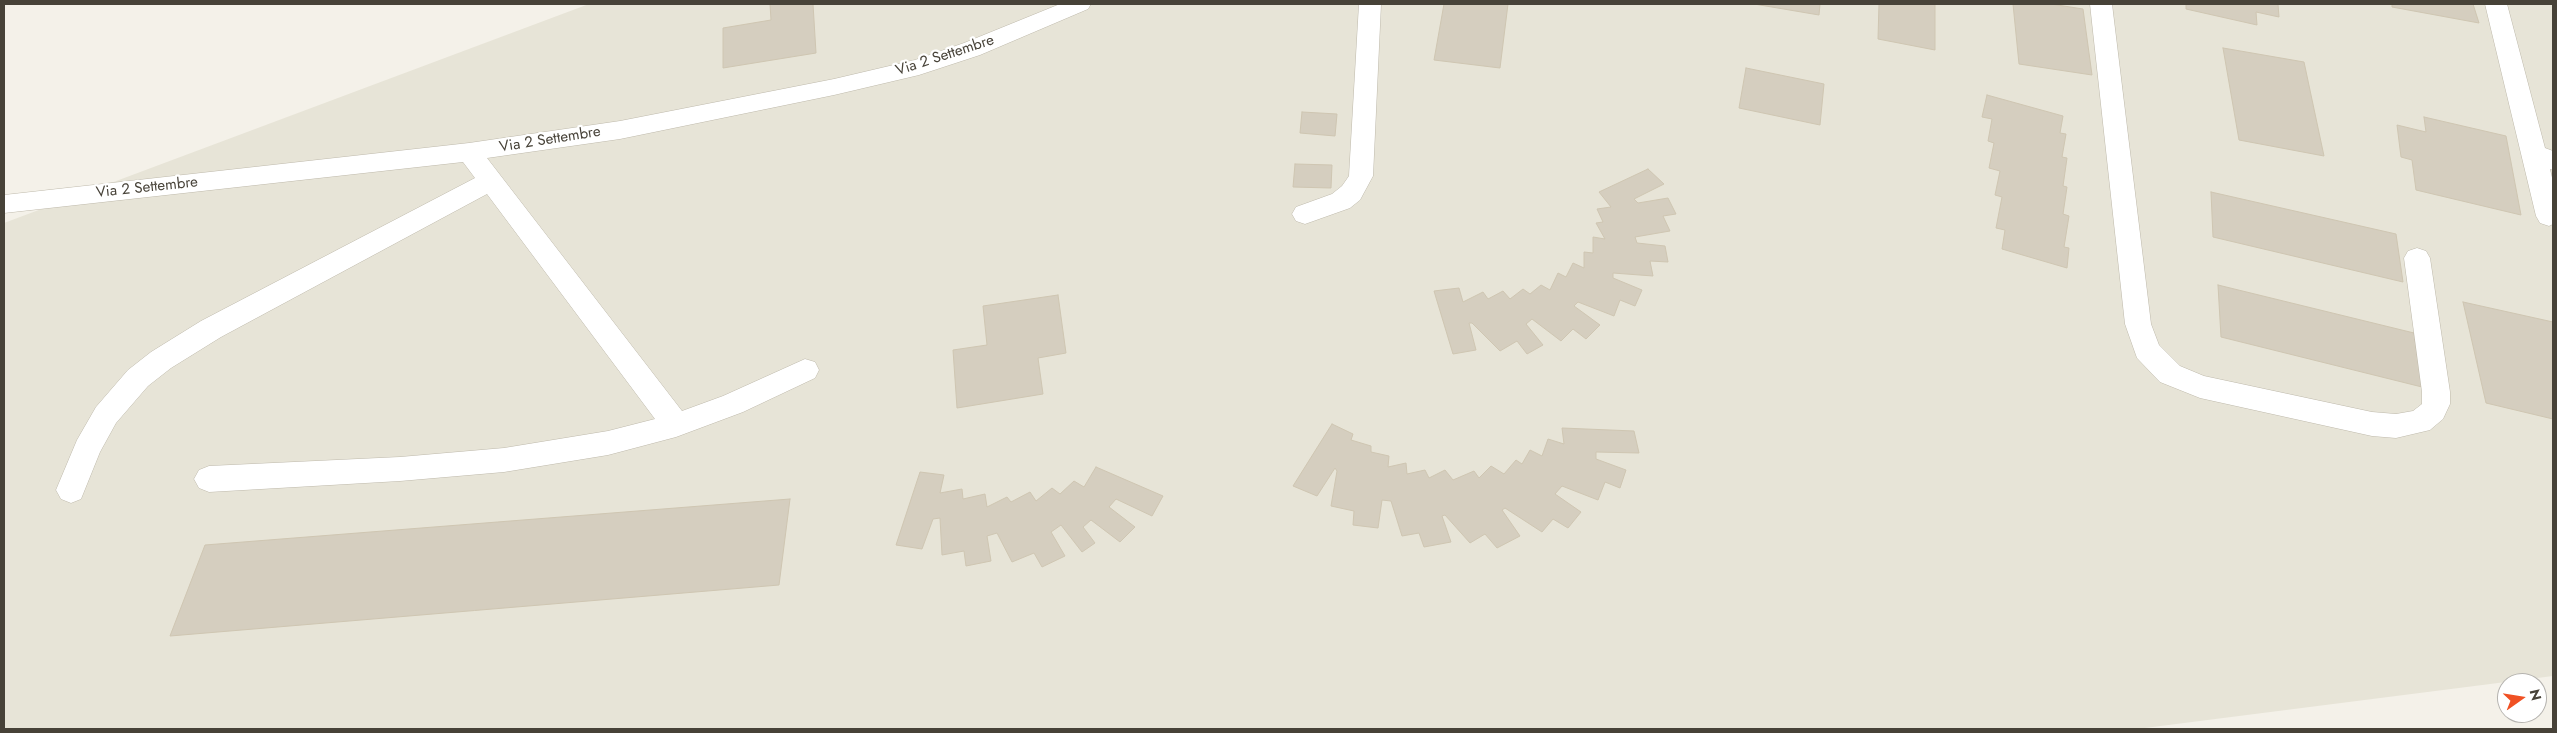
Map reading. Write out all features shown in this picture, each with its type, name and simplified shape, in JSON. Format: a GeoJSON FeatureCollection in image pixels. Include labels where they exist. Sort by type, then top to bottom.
{"type":"FeatureCollection","features":[{"type":"Feature","properties":{"kind":"street","name":"Via 2 Settembre"},"geometry":{"type":"LineString","coordinates":[[4,204],[469,152],[620,130],[863,81],[954,55],[1080,4]]}},
{"type":"Feature","properties":{"kind":"street"},"geometry":{"type":"LineString","coordinates":[[1305,214],[1341,201],[1351,193],[1361,176],[1370,4]]}},
{"type":"Feature","properties":{"kind":"street"},"geometry":{"type":"LineString","coordinates":[[2101,4],[2138,324],[2148,350],[2170,374],[2200,388],[2372,424],[2396,426],[2420,422],[2433,410],[2436,404],[2436,392],[2418,258]]}},
{"type":"Feature","properties":{"kind":"street"},"geometry":{"type":"LineString","coordinates":[[2496,4],[2544,157],[2549,216]]}},
{"type":"Feature","properties":{"kind":"street"},"geometry":{"type":"LineString","coordinates":[[469,152],[676,425]]}},
{"type":"Feature","properties":{"kind":"street"},"geometry":{"type":"LineString","coordinates":[[70,490],[87,449],[106,415],[126,390],[154,364],[204,333],[490,181]]}},
{"type":"Feature","properties":{"kind":"street"},"geometry":{"type":"LineString","coordinates":[[209,479],[409,468],[504,460],[608,444],[676,425],[734,404],[804,370]]}},
{"type":"Feature","properties":{"kind":"shaded area"},"geometry":{"type":"Polygon","coordinates":[[[589,4],[2553,4],[2553,676],[2547,677],[2547,673],[2497,673],[2497,683],[2137,729],[4,729],[4,223],[589,4]]]}},
{"type":"Feature","properties":{"kind":"building"},"geometry":{"type":"Polygon","coordinates":[[[770,4],[813,4],[816,53],[723,68],[723,28],[771,20],[770,4]]]}},
{"type":"Feature","properties":{"kind":"building"},"geometry":{"type":"Polygon","coordinates":[[[1444,4],[1508,4],[1500,68],[1434,60],[1444,4]]]}},
{"type":"Feature","properties":{"kind":"building"},"geometry":{"type":"Polygon","coordinates":[[[1754,4],[1820,4],[1819,15],[1754,4]]]}},
{"type":"Feature","properties":{"kind":"building"},"geometry":{"type":"Polygon","coordinates":[[[1879,4],[1935,4],[1935,50],[1878,39],[1879,4]]]}},
{"type":"Feature","properties":{"kind":"building"},"geometry":{"type":"Polygon","coordinates":[[[2013,4],[2051,4],[2083,9],[2092,75],[2019,64],[2013,4]]]}},
{"type":"Feature","properties":{"kind":"building"},"geometry":{"type":"Polygon","coordinates":[[[2186,4],[2278,4],[2279,17],[2256,12],[2257,25],[2186,9],[2186,4]]]}},
{"type":"Feature","properties":{"kind":"building"},"geometry":{"type":"Polygon","coordinates":[[[2392,4],[2473,4],[2479,23],[2392,7],[2392,4]]]}},
{"type":"Feature","properties":{"kind":"building"},"geometry":{"type":"Polygon","coordinates":[[[2223,48],[2304,62],[2324,156],[2239,140],[2223,48]]]}},
{"type":"Feature","properties":{"kind":"building"},"geometry":{"type":"Polygon","coordinates":[[[1746,68],[1824,84],[1820,125],[1739,108],[1746,68]]]}},
{"type":"Feature","properties":{"kind":"building"},"geometry":{"type":"Polygon","coordinates":[[[1987,95],[2063,116],[2060,133],[2066,134],[2062,157],[2067,158],[2063,186],[2067,187],[2063,214],[2069,216],[2064,247],[2069,248],[2067,268],[2002,249],[2005,230],[1996,228],[2002,197],[1995,195],[2000,171],[1989,168],[1994,143],[1988,141],[1992,119],[1982,117],[1987,95]]]}},
{"type":"Feature","properties":{"kind":"building"},"geometry":{"type":"Polygon","coordinates":[[[1302,112],[1337,114],[1335,136],[1300,133],[1302,112]]]}},
{"type":"Feature","properties":{"kind":"building"},"geometry":{"type":"Polygon","coordinates":[[[2424,117],[2506,136],[2521,215],[2416,190],[2412,160],[2401,157],[2397,125],[2426,132],[2424,117]]]}},
{"type":"Feature","properties":{"kind":"building"},"geometry":{"type":"Polygon","coordinates":[[[1295,164],[1332,165],[1331,188],[1293,187],[1295,164]]]}},
{"type":"Feature","properties":{"kind":"building"},"geometry":{"type":"Polygon","coordinates":[[[1648,169],[1664,184],[1634,199],[1638,203],[1668,198],[1676,214],[1663,216],[1670,231],[1635,237],[1637,243],[1665,246],[1668,262],[1650,261],[1653,276],[1613,273],[1613,278],[1642,290],[1635,306],[1620,300],[1614,316],[1578,302],[1574,306],[1600,325],[1586,339],[1573,329],[1561,341],[1532,319],[1526,324],[1543,345],[1527,354],[1517,341],[1500,351],[1472,323],[1469,323],[1476,350],[1453,354],[1434,291],[1459,288],[1463,302],[1483,292],[1488,299],[1503,291],[1510,299],[1523,289],[1530,294],[1541,285],[1550,290],[1558,273],[1566,277],[1573,263],[1584,268],[1584,252],[1593,253],[1593,237],[1605,239],[1596,223],[1603,222],[1597,209],[1611,207],[1599,192],[1648,169]]]}},
{"type":"Feature","properties":{"kind":"building"},"geometry":{"type":"Polygon","coordinates":[[[2211,192],[2396,234],[2403,282],[2213,237],[2211,192]]]}},
{"type":"Feature","properties":{"kind":"building"},"geometry":{"type":"Polygon","coordinates":[[[2218,285],[2414,333],[2422,387],[2221,337],[2218,285]]]}},
{"type":"Feature","properties":{"kind":"building"},"geometry":{"type":"Polygon","coordinates":[[[1058,295],[1066,353],[1038,358],[1043,394],[957,408],[953,350],[987,345],[983,306],[1058,295]]]}},
{"type":"Feature","properties":{"kind":"building"},"geometry":{"type":"Polygon","coordinates":[[[2463,302],[2553,322],[2553,419],[2486,403],[2463,302]]]}},
{"type":"Feature","properties":{"kind":"building"},"geometry":{"type":"Polygon","coordinates":[[[1332,424],[1353,434],[1351,440],[1371,446],[1371,452],[1389,456],[1388,467],[1406,463],[1407,474],[1425,470],[1429,478],[1445,470],[1453,480],[1474,471],[1479,478],[1491,466],[1504,474],[1516,460],[1522,464],[1530,450],[1542,456],[1548,439],[1564,444],[1562,428],[1634,431],[1639,453],[1596,452],[1596,459],[1626,470],[1620,488],[1605,482],[1598,500],[1562,486],[1555,494],[1581,512],[1568,528],[1553,519],[1542,532],[1505,508],[1502,510],[1520,536],[1497,548],[1485,534],[1470,543],[1445,515],[1442,516],[1451,542],[1424,547],[1419,533],[1402,536],[1391,501],[1382,500],[1378,528],[1353,525],[1354,511],[1331,506],[1337,471],[1335,468],[1317,496],[1293,486],[1332,424]]]}},
{"type":"Feature","properties":{"kind":"building"},"geometry":{"type":"Polygon","coordinates":[[[1096,467],[1163,496],[1152,516],[1116,499],[1109,507],[1135,527],[1120,542],[1091,520],[1083,527],[1095,543],[1082,552],[1061,525],[1051,532],[1065,556],[1042,567],[1034,553],[1012,562],[997,533],[987,536],[991,561],[966,566],[964,551],[942,555],[940,518],[933,519],[922,549],[896,545],[920,472],[944,475],[940,493],[962,489],[963,499],[985,494],[987,507],[1007,497],[1011,502],[1030,492],[1036,501],[1052,488],[1060,494],[1074,481],[1084,487],[1096,467]]]}},
{"type":"Feature","properties":{"kind":"building"},"geometry":{"type":"Polygon","coordinates":[[[790,499],[779,585],[170,636],[205,545],[790,499]]]}}]}
